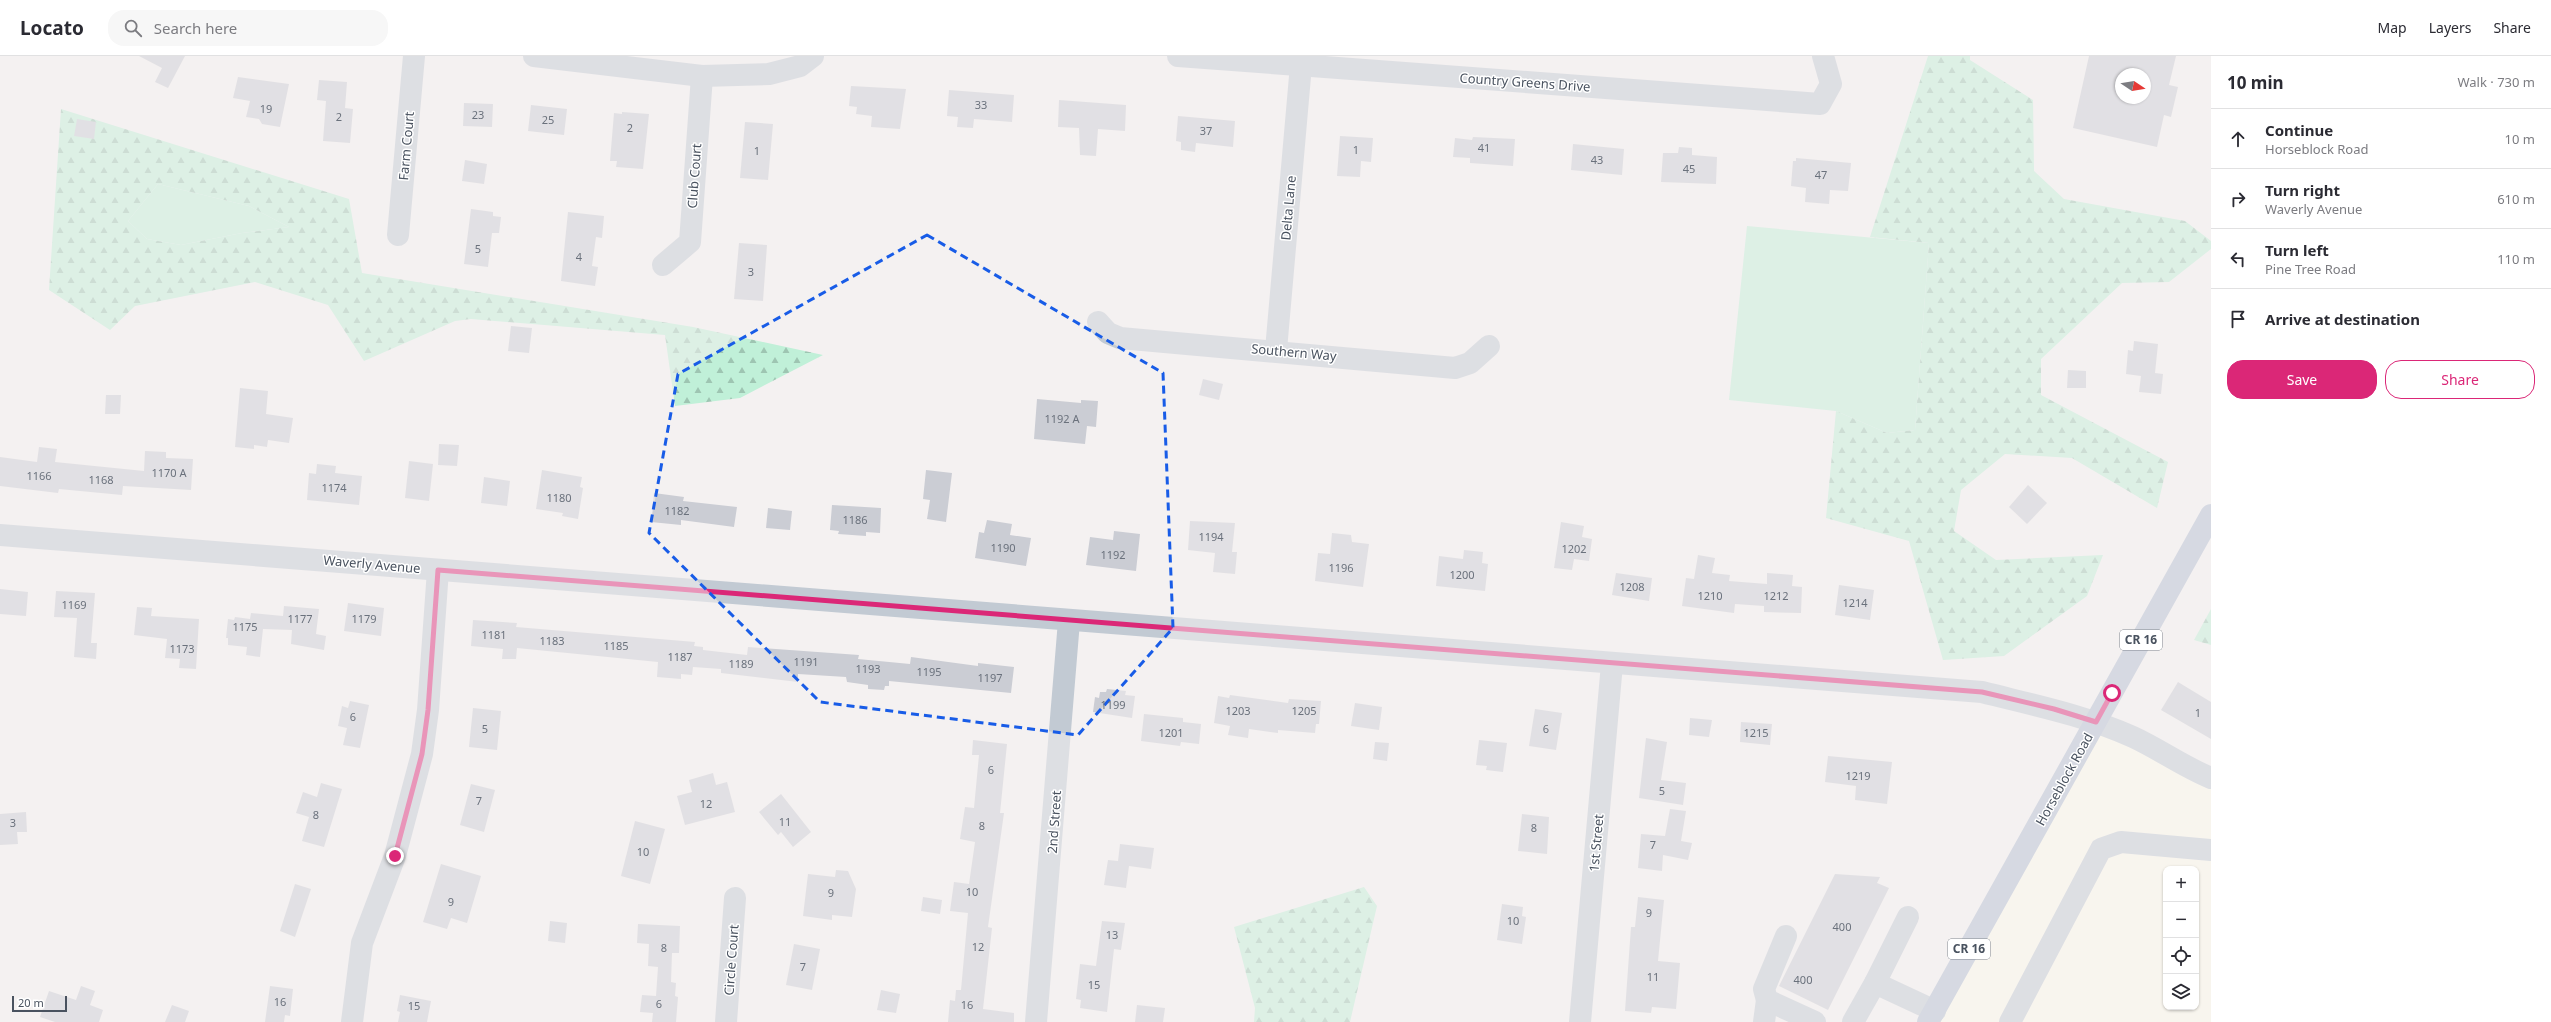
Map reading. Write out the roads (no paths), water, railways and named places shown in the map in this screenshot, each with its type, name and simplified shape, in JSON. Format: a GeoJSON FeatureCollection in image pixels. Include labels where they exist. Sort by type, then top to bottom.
{"type":"FeatureCollection","features":[{"type":"Feature","properties":{"kind":"main road","name":"Horseblock Road"},"geometry":{"type":"LineString","coordinates":[[1931,1016],[2211,515]]}},
{"type":"Feature","properties":{"kind":"street","name":"Farm Court"},"geometry":{"type":"LineString","coordinates":[[398,235],[414,56]]}},
{"type":"Feature","properties":{"kind":"street"},"geometry":{"type":"LineString","coordinates":[[534,56],[702,76],[769,74],[800,66],[813,56]]}},
{"type":"Feature","properties":{"kind":"street","name":"Country Greens Drive"},"geometry":{"type":"LineString","coordinates":[[1178,56],[1820,104],[1831,84],[1823,56]]}},
{"type":"Feature","properties":{"kind":"street","name":"Delta Lane"},"geometry":{"type":"LineString","coordinates":[[1276,350],[1301,65]]}},
{"type":"Feature","properties":{"kind":"street","name":"Club Court"},"geometry":{"type":"LineString","coordinates":[[663,265],[690,242],[702,76]]}},
{"type":"Feature","properties":{"kind":"street","name":"Southern Way"},"geometry":{"type":"LineString","coordinates":[[1098,322],[1108,333],[1120,338],[1276,350],[1455,368],[1470,363],[1489,346]]}},
{"type":"Feature","properties":{"kind":"street","name":"Waverly Avenue"},"geometry":{"type":"LineString","coordinates":[[0,535],[1069,622],[1982,692],[2054,709],[2096,722],[2133,737],[2210,777]]}},
{"type":"Feature","properties":{"kind":"street"},"geometry":{"type":"LineString","coordinates":[[352,1022],[362,943],[395,856],[422,754],[428,710],[438,570]]}},
{"type":"Feature","properties":{"kind":"street","name":"2nd Street"},"geometry":{"type":"LineString","coordinates":[[1036,1022],[1069,622]]}},
{"type":"Feature","properties":{"kind":"street","name":"1st Street"},"geometry":{"type":"LineString","coordinates":[[1580,1022],[1612,664]]}},
{"type":"Feature","properties":{"kind":"street"},"geometry":{"type":"LineString","coordinates":[[2010,1022],[2101,849],[2121,842],[2211,850]]}},
{"type":"Feature","properties":{"kind":"street","name":"Circle Court"},"geometry":{"type":"LineString","coordinates":[[726,1022],[735,898]]}},
{"type":"Feature","properties":{"kind":"street"},"geometry":{"type":"LineString","coordinates":[[1853,1022],[1875,983],[1908,917]]}},
{"type":"Feature","properties":{"kind":"street"},"geometry":{"type":"LineString","coordinates":[[1764,1022],[1767,1000],[1764,989],[1786,936]]}},
{"type":"Feature","properties":{"kind":"street"},"geometry":{"type":"LineString","coordinates":[[1875,983],[1931,1016]]}},
{"type":"Feature","properties":{"kind":"street"},"geometry":{"type":"LineString","coordinates":[[1767,1000],[1815,1022]]}}]}
